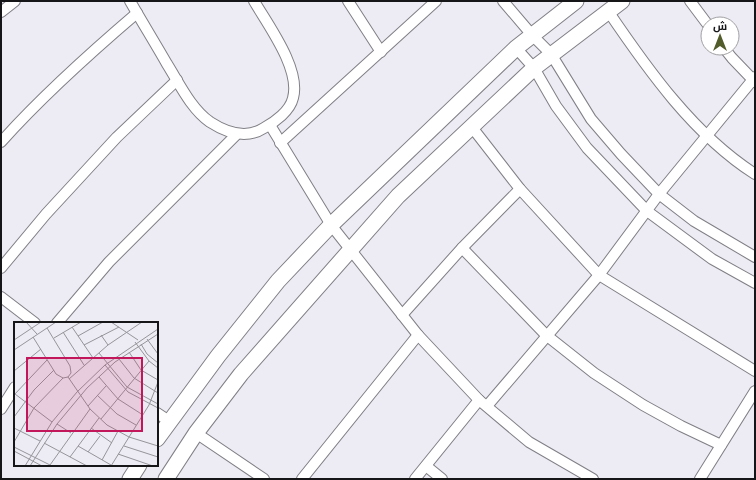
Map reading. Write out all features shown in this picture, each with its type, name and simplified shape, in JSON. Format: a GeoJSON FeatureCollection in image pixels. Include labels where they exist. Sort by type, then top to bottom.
{"type":"FeatureCollection","features":[{"type":"Feature","properties":{"kind":"street"},"geometry":{"type":"LineString","coordinates":[[1,12],[15,1]]}},
{"type":"Feature","properties":{"kind":"street"},"geometry":{"type":"LineString","coordinates":[[130,1],[177,80],[195,107],[210,122],[236,135]]}},
{"type":"Feature","properties":{"kind":"street"},"geometry":{"type":"LineString","coordinates":[[59,322],[109,262],[236,135],[260,131],[270,125],[286,111],[293,98],[293,79],[285,54],[254,1]]}},
{"type":"Feature","properties":{"kind":"street"},"geometry":{"type":"LineString","coordinates":[[348,1],[380,52]]}},
{"type":"Feature","properties":{"kind":"street"},"geometry":{"type":"LineString","coordinates":[[503,1],[532,35],[551,54],[591,119],[621,154],[660,194],[694,221],[755,257]]}},
{"type":"Feature","properties":{"kind":"street"},"geometry":{"type":"LineString","coordinates":[[158,435],[163,417],[278,281],[331,225],[516,48],[576,1]]}},
{"type":"Feature","properties":{"kind":"street"},"geometry":{"type":"LineString","coordinates":[[166,479],[196,433],[241,374],[398,196],[534,68],[622,1]]}},
{"type":"Feature","properties":{"kind":"street"},"geometry":{"type":"LineString","coordinates":[[690,1],[701,16]]}},
{"type":"Feature","properties":{"kind":"street"},"geometry":{"type":"LineString","coordinates":[[280,143],[434,2]]}},
{"type":"Feature","properties":{"kind":"street"},"geometry":{"type":"LineString","coordinates":[[608,11],[656,80],[706,136],[755,174]]}},
{"type":"Feature","properties":{"kind":"street"},"geometry":{"type":"LineString","coordinates":[[1,142],[39,100],[136,13]]}},
{"type":"Feature","properties":{"kind":"street"},"geometry":{"type":"LineString","coordinates":[[516,48],[534,68],[556,106],[587,148],[647,211],[712,259],[755,283]]}},
{"type":"Feature","properties":{"kind":"street"},"geometry":{"type":"LineString","coordinates":[[487,406],[546,335],[599,275],[706,136],[754,80],[732,56]]}},
{"type":"Feature","properties":{"kind":"street"},"geometry":{"type":"LineString","coordinates":[[1,268],[46,214],[117,137],[177,80]]}},
{"type":"Feature","properties":{"kind":"street"},"geometry":{"type":"LineString","coordinates":[[270,125],[331,225],[418,335],[478,400],[529,442],[593,479]]}},
{"type":"Feature","properties":{"kind":"street"},"geometry":{"type":"LineString","coordinates":[[471,126],[520,189],[599,275],[755,371]]}},
{"type":"Feature","properties":{"kind":"street"},"geometry":{"type":"LineString","coordinates":[[402,315],[462,248],[520,189]]}},
{"type":"Feature","properties":{"kind":"street"},"geometry":{"type":"LineString","coordinates":[[462,248],[546,335],[594,373],[643,405],[681,426],[721,445]]}},
{"type":"Feature","properties":{"kind":"street"},"geometry":{"type":"LineString","coordinates":[[1,297],[34,322]]}},
{"type":"Feature","properties":{"kind":"street"},"geometry":{"type":"LineString","coordinates":[[302,479],[418,335]]}},
{"type":"Feature","properties":{"kind":"street"},"geometry":{"type":"LineString","coordinates":[[1,409],[14,389]]}},
{"type":"Feature","properties":{"kind":"street"},"geometry":{"type":"LineString","coordinates":[[700,479],[755,391]]}},
{"type":"Feature","properties":{"kind":"street"},"geometry":{"type":"LineString","coordinates":[[414,479],[478,400]]}},
{"type":"Feature","properties":{"kind":"street"},"geometry":{"type":"LineString","coordinates":[[196,433],[264,479]]}},
{"type":"Feature","properties":{"kind":"street"},"geometry":{"type":"LineString","coordinates":[[130,479],[138,466]]}},
{"type":"Feature","properties":{"kind":"street"},"geometry":{"type":"LineString","coordinates":[[426,466],[442,479]]}}]}
